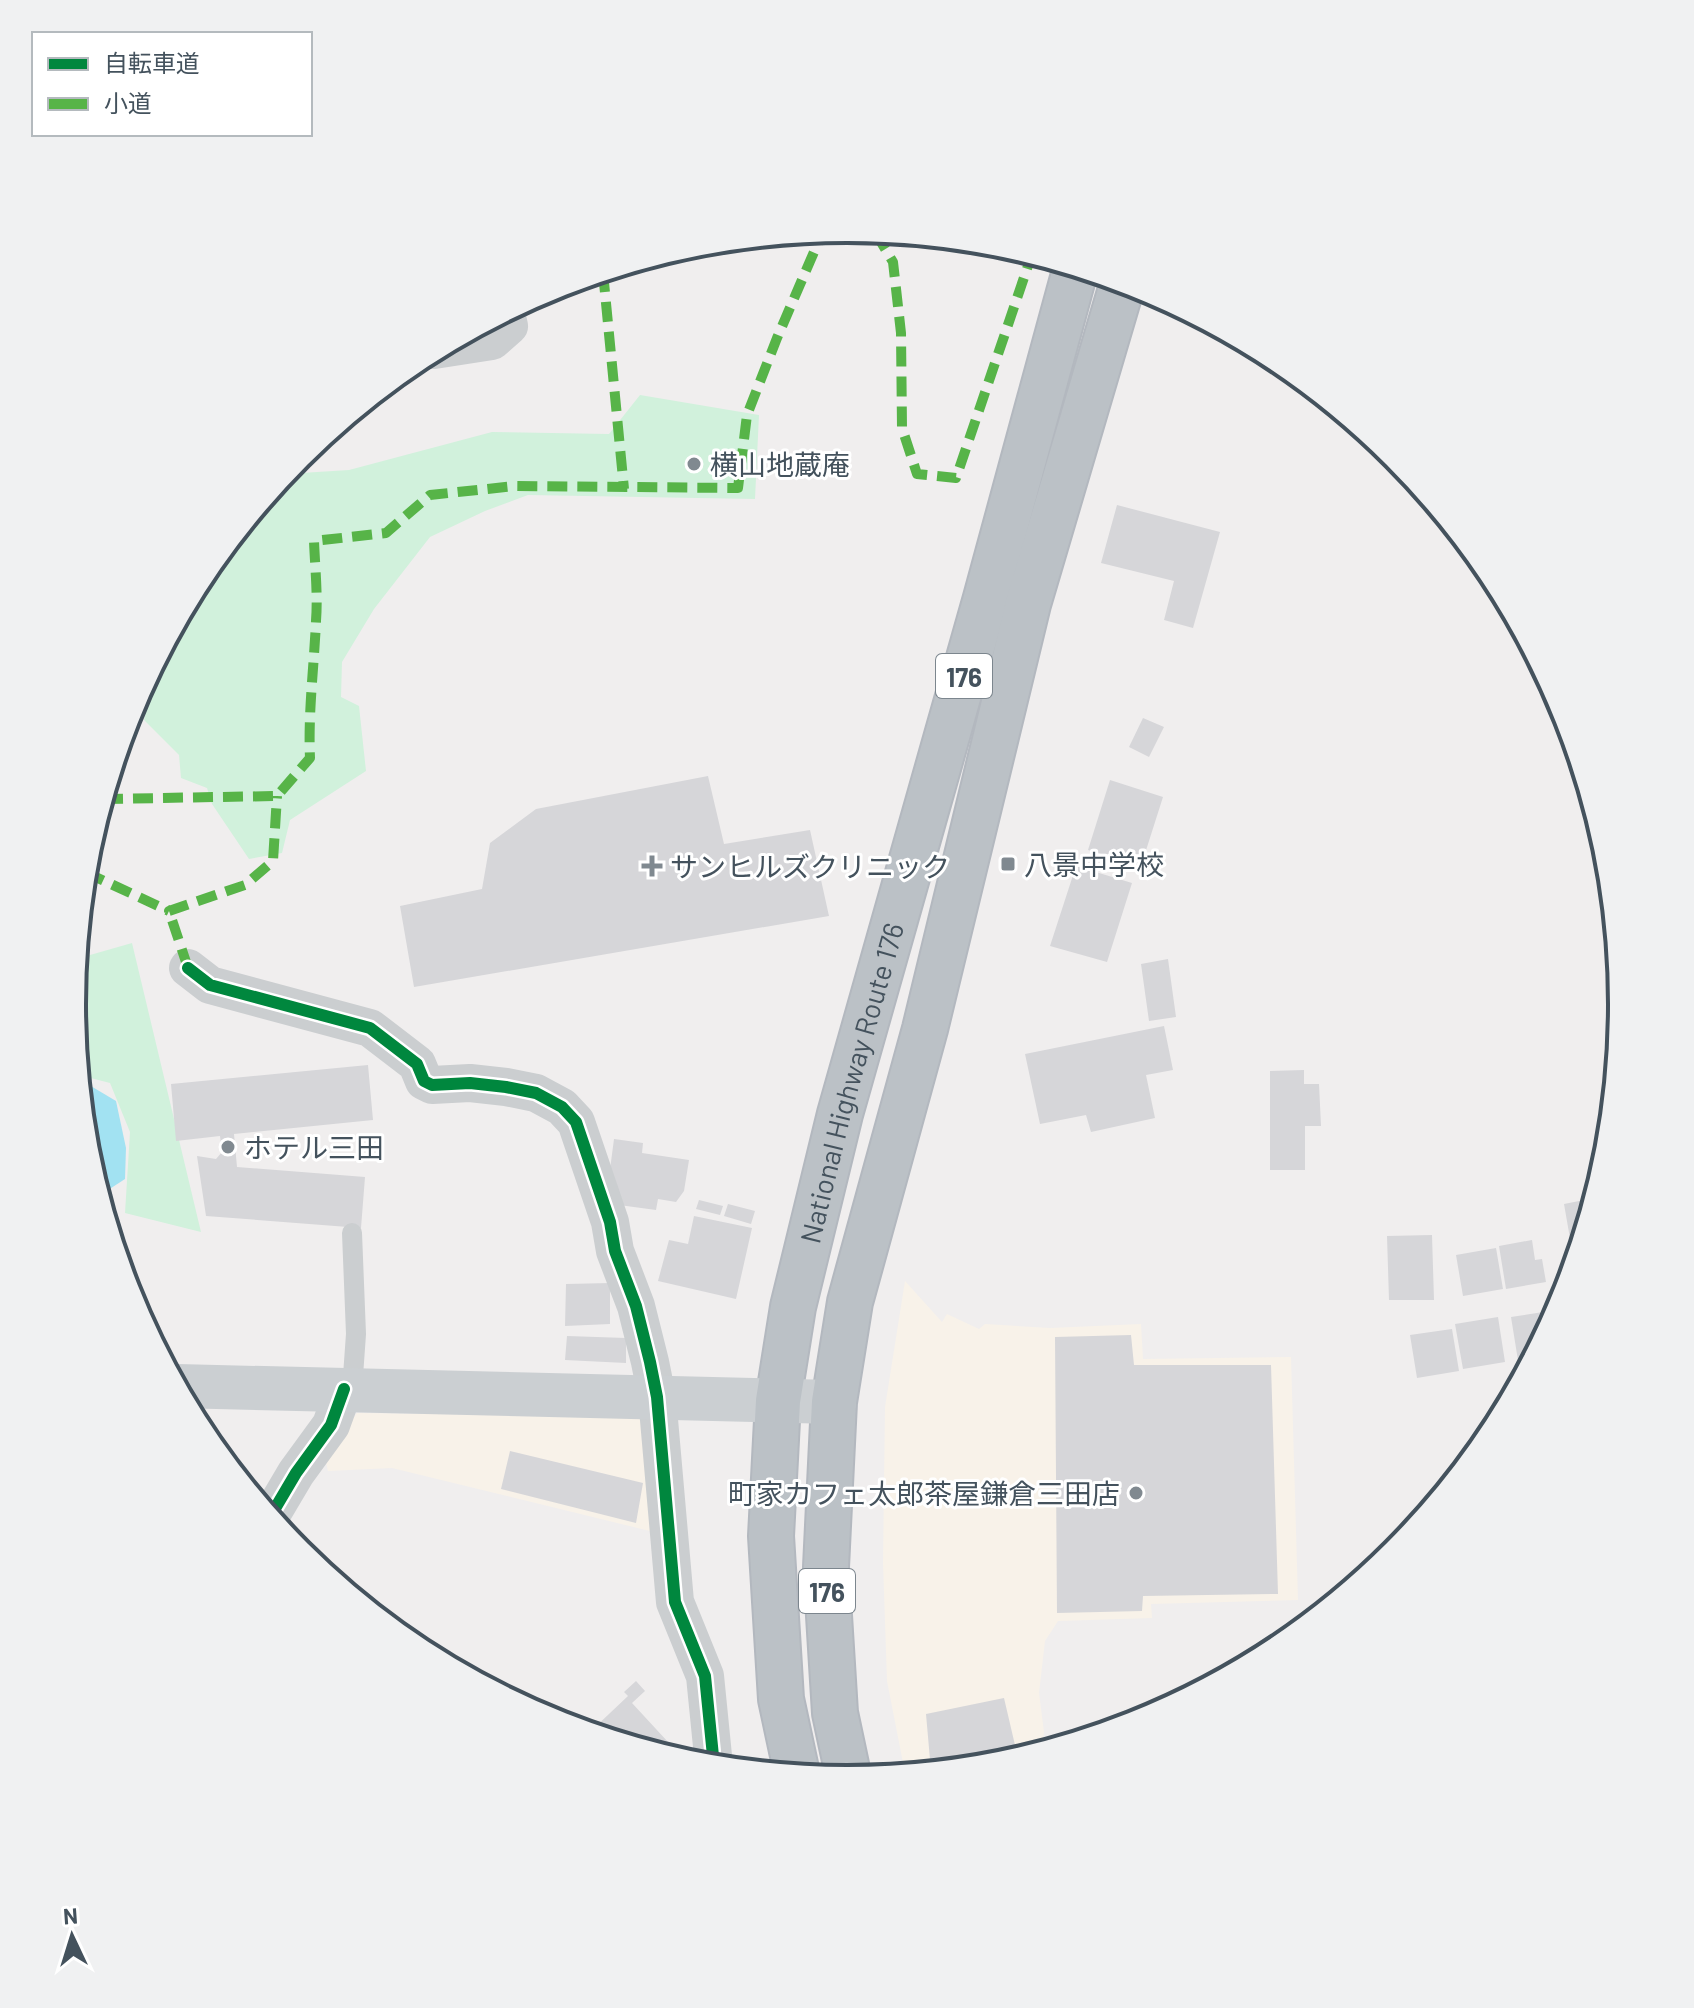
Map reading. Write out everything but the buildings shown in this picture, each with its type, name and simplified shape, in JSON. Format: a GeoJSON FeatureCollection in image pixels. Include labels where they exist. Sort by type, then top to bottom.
{"type":"FeatureCollection","features":[{"type":"Feature","properties":{"kind":"highway","name":"National Highway Route 176"},"geometry":{"type":"LineString","coordinates":[[795,1763],[781,1699],[771,1536],[778,1401],[793,1307],[840,1114],[1073,277]]}},
{"type":"Feature","properties":{"kind":"highway","name":"National Highway Route 176"},"geometry":{"type":"LineString","coordinates":[[846,1765],[835,1713],[826,1567],[834,1402],[850,1302],[925,1029],[1028,604],[1120,294]]}},
{"type":"Feature","properties":{"kind":"main road"},"geometry":{"type":"LineString","coordinates":[[189,1386],[834,1402]]}},
{"type":"Feature","properties":{"kind":"street"},"geometry":{"type":"LineString","coordinates":[[467,345],[492,341],[509,326],[508,322]]}},
{"type":"Feature","properties":{"kind":"street"},"geometry":{"type":"LineString","coordinates":[[188,968],[210,985],[370,1028],[417,1064],[424,1081],[432,1085],[470,1083],[536,1093],[562,1107],[576,1122],[610,1222],[615,1251],[636,1306],[657,1397],[675,1602],[705,1676],[713,1752]]}},
{"type":"Feature","properties":{"kind":"street"},"geometry":{"type":"LineString","coordinates":[[276,1507],[331,1425],[348,1389]]}},
{"type":"Feature","properties":{"kind":"lane"},"geometry":{"type":"LineString","coordinates":[[348,1389],[356,1334],[352,1233]]}},
{"type":"Feature","properties":{"kind":"shaded area"},"geometry":{"type":"Polygon","coordinates":[[[905,1281],[942,1322],[947,1314],[979,1329],[985,1324],[1050,1328],[1141,1324],[1143,1359],[1291,1357],[1298,1600],[1151,1604],[1152,1618],[1058,1621],[1045,1641],[1039,1693],[1043,1739],[995,1750],[903,1762],[887,1681],[883,1563],[885,1407],[905,1281]]]}},
{"type":"Feature","properties":{"kind":"shaded area"},"geometry":{"type":"Polygon","coordinates":[[[357,1413],[646,1417],[658,1533],[392,1468],[328,1471],[325,1458],[357,1413]]]}},
{"type":"Feature","properties":{"kind":"green space"},"geometry":{"type":"Polygon","coordinates":[[[640,395],[759,415],[755,499],[528,495],[430,537],[374,609],[342,662],[341,697],[359,706],[366,771],[290,820],[282,853],[249,859],[212,804],[207,788],[181,778],[179,755],[144,720],[164,667],[188,623],[214,581],[275,502],[302,473],[349,470],[492,432],[609,434],[640,395]]]}},
{"type":"Feature","properties":{"kind":"green space"},"geometry":{"type":"Polygon","coordinates":[[[132,943],[201,1232],[125,1213],[130,1132],[110,1083],[90,1078],[86,1004],[88,956],[132,943]]]}},
{"type":"Feature","properties":{"kind":"water"},"geometry":{"type":"Polygon","coordinates":[[[91,1086],[116,1101],[126,1148],[125,1179],[109,1189],[91,1086]]]}},
{"type":"Feature","properties":{"kind":"marked path"},"geometry":{"type":"LineString","coordinates":[[114,799],[277,796],[310,758],[310,707],[317,611],[314,541],[386,533],[430,495],[515,486],[738,488],[747,415],[817,244]]}},
{"type":"Feature","properties":{"kind":"marked path"},"geometry":{"type":"LineString","coordinates":[[882,244],[893,262],[901,333],[902,428],[917,474],[956,478],[1028,265]]}},
{"type":"Feature","properties":{"kind":"marked path"},"geometry":{"type":"LineString","coordinates":[[604,282],[624,489]]}},
{"type":"Feature","properties":{"kind":"marked path"},"geometry":{"type":"LineString","coordinates":[[188,968],[169,911],[245,885],[273,861],[277,796]]}},
{"type":"Feature","properties":{"kind":"marked path"},"geometry":{"type":"LineString","coordinates":[[97,878],[169,911]]}},
{"type":"Feature","properties":{"kind":"cycle path"},"geometry":{"type":"LineString","coordinates":[[188,968],[210,985],[370,1028],[417,1064],[424,1081],[432,1085],[470,1083],[536,1093],[562,1107],[576,1122],[610,1222],[615,1251],[636,1306],[650,1362],[657,1397],[675,1602],[705,1676],[713,1752]]}},
{"type":"Feature","properties":{"kind":"cycle path"},"geometry":{"type":"LineString","coordinates":[[276,1507],[331,1425],[344,1389]]}},
{"type":"Feature","properties":{"kind":"place","name":"横山地蔵庵"},"geometry":{"type":"Point","coordinates":[694,464]}},
{"type":"Feature","properties":{"kind":"place","name":"八景中学校"},"geometry":{"type":"Point","coordinates":[1008,864]}},
{"type":"Feature","properties":{"kind":"place","name":"サンヒルズクリニック"},"geometry":{"type":"Point","coordinates":[652,866]}},
{"type":"Feature","properties":{"kind":"place","name":"ホテル三田"},"geometry":{"type":"Point","coordinates":[228,1147]}},
{"type":"Feature","properties":{"kind":"place","name":"町家カフェ太郎茶屋鎌倉三田店"},"geometry":{"type":"Point","coordinates":[1136,1493]}}]}
